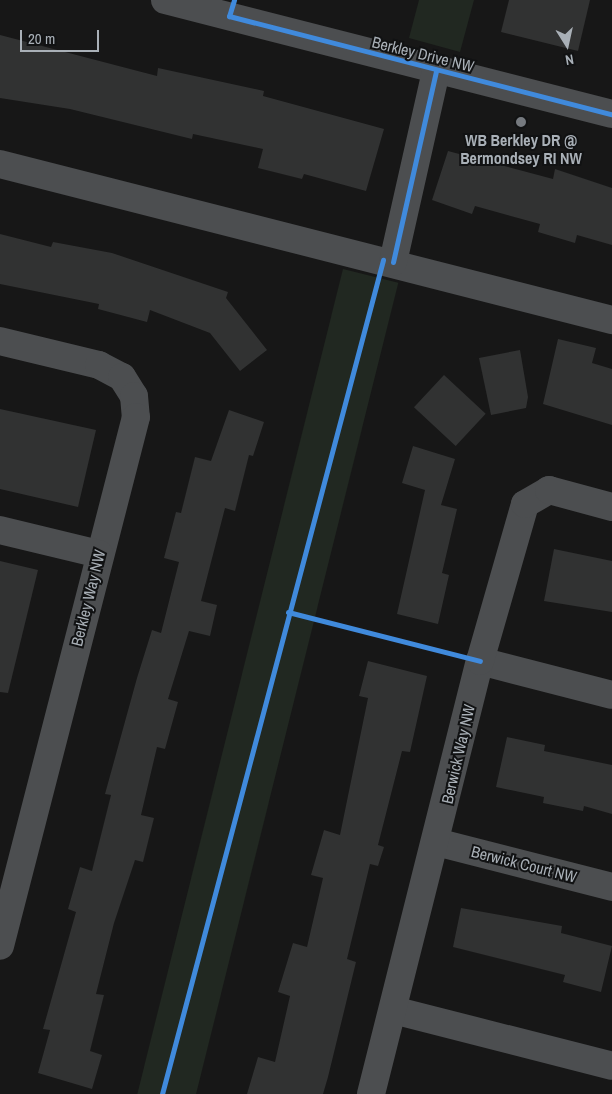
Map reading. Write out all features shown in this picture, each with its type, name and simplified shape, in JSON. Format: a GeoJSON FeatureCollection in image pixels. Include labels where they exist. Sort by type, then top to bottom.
{"type":"FeatureCollection","features":[{"type":"Feature","properties":{"kind":"street","name":"Berkley Drive NW"},"geometry":{"type":"LineString","coordinates":[[165,0],[231,8],[436,71],[612,114]]}},
{"type":"Feature","properties":{"kind":"street"},"geometry":{"type":"LineString","coordinates":[[393,262],[436,71]]}},
{"type":"Feature","properties":{"kind":"street"},"geometry":{"type":"LineString","coordinates":[[0,164],[393,262],[612,320]]}},
{"type":"Feature","properties":{"kind":"street","name":"Berkley Way NW"},"geometry":{"type":"LineString","coordinates":[[0,340],[98,365],[122,377],[134,396],[136,417],[99,554],[0,946]]}},
{"type":"Feature","properties":{"kind":"street","name":"Berwick Way NW"},"geometry":{"type":"LineString","coordinates":[[371,1094],[436,842],[480,661],[525,504],[549,490],[612,506]]}},
{"type":"Feature","properties":{"kind":"street"},"geometry":{"type":"LineString","coordinates":[[0,530],[99,554]]}},
{"type":"Feature","properties":{"kind":"street"},"geometry":{"type":"LineString","coordinates":[[480,661],[612,695]]}},
{"type":"Feature","properties":{"kind":"street","name":"Berwick Court NW"},"geometry":{"type":"LineString","coordinates":[[436,842],[612,887]]}},
{"type":"Feature","properties":{"kind":"street"},"geometry":{"type":"LineString","coordinates":[[393,1010],[612,1066]]}},
{"type":"Feature","properties":{"kind":"shaded area"},"geometry":{"type":"Polygon","coordinates":[[[419,0],[474,0],[460,52],[409,38],[419,0]]]}},
{"type":"Feature","properties":{"kind":"shaded area"},"geometry":{"type":"Polygon","coordinates":[[[343,269],[398,283],[196,1094],[137,1094],[343,269]]]}},
{"type":"Feature","properties":{"kind":"building"},"geometry":{"type":"Polygon","coordinates":[[[509,0],[590,0],[578,51],[501,32],[509,0]]]}},
{"type":"Feature","properties":{"kind":"building"},"geometry":{"type":"Polygon","coordinates":[[[0,35],[157,76],[158,68],[264,91],[263,96],[384,129],[366,191],[304,174],[302,179],[258,168],[263,149],[193,134],[192,139],[70,109],[0,98],[0,35]]]}},
{"type":"Feature","properties":{"kind":"building"},"geometry":{"type":"Polygon","coordinates":[[[448,151],[553,179],[555,169],[612,188],[612,245],[577,235],[575,243],[538,232],[540,224],[475,206],[472,214],[432,200],[448,151]]]}},
{"type":"Feature","properties":{"kind":"building"},"geometry":{"type":"Polygon","coordinates":[[[0,234],[51,247],[53,242],[112,253],[228,292],[226,298],[267,350],[240,371],[210,333],[150,310],[147,322],[98,309],[99,304],[0,284],[0,234]]]}},
{"type":"Feature","properties":{"kind":"building"},"geometry":{"type":"Polygon","coordinates":[[[558,339],[596,348],[592,363],[612,369],[612,425],[543,404],[558,339]]]}},
{"type":"Feature","properties":{"kind":"building"},"geometry":{"type":"Polygon","coordinates":[[[520,350],[528,397],[526,408],[491,415],[479,358],[520,350]]]}},
{"type":"Feature","properties":{"kind":"building"},"geometry":{"type":"Polygon","coordinates":[[[444,375],[486,414],[456,446],[414,407],[444,375]]]}},
{"type":"Feature","properties":{"kind":"building"},"geometry":{"type":"Polygon","coordinates":[[[0,409],[96,430],[78,507],[0,489],[0,409]]]}},
{"type":"Feature","properties":{"kind":"building"},"geometry":{"type":"Polygon","coordinates":[[[229,410],[264,422],[253,456],[249,455],[235,511],[225,508],[201,601],[217,605],[210,636],[189,631],[168,699],[178,702],[165,749],[157,747],[141,815],[154,818],[143,862],[135,860],[114,923],[96,994],[104,995],[90,1051],[102,1055],[92,1089],[38,1073],[50,1030],[43,1029],[76,912],[68,909],[80,867],[92,871],[111,795],[105,794],[137,678],[152,630],[161,633],[179,562],[164,558],[176,512],[181,513],[195,457],[211,461],[229,410]]]}},
{"type":"Feature","properties":{"kind":"building"},"geometry":{"type":"Polygon","coordinates":[[[413,446],[455,459],[441,505],[457,509],[442,573],[449,575],[438,624],[397,614],[425,490],[402,483],[413,446]]]}},
{"type":"Feature","properties":{"kind":"building"},"geometry":{"type":"Polygon","coordinates":[[[554,549],[612,561],[612,612],[544,601],[554,549]]]}},
{"type":"Feature","properties":{"kind":"building"},"geometry":{"type":"Polygon","coordinates":[[[0,561],[38,570],[8,693],[0,692],[0,561]]]}},
{"type":"Feature","properties":{"kind":"building"},"geometry":{"type":"Polygon","coordinates":[[[368,661],[427,676],[410,752],[402,751],[378,845],[384,847],[378,866],[370,864],[347,959],[356,962],[328,1077],[323,1094],[247,1094],[258,1057],[275,1062],[290,996],[278,992],[293,943],[307,947],[323,878],[311,875],[324,830],[340,835],[368,698],[359,696],[368,661]]]}},
{"type":"Feature","properties":{"kind":"building"},"geometry":{"type":"Polygon","coordinates":[[[507,737],[545,745],[544,751],[612,765],[612,814],[584,806],[583,811],[543,803],[544,797],[496,787],[507,737]]]}},
{"type":"Feature","properties":{"kind":"building"},"geometry":{"type":"Polygon","coordinates":[[[461,908],[562,926],[561,933],[612,946],[601,992],[563,982],[565,975],[453,947],[461,908]]]}},
{"type":"Feature","properties":{"kind":"cycle path"},"geometry":{"type":"LineString","coordinates":[[234,0],[229,16],[612,114]]}},
{"type":"Feature","properties":{"kind":"cycle path"},"geometry":{"type":"LineString","coordinates":[[393,262],[436,71]]}},
{"type":"Feature","properties":{"kind":"cycle path"},"geometry":{"type":"LineString","coordinates":[[162,1094],[383,260]]}},
{"type":"Feature","properties":{"kind":"cycle path"},"geometry":{"type":"LineString","coordinates":[[288,612],[480,661]]}},
{"type":"Feature","properties":{"kind":"place","name":"WB Berkley DR @ Bermondsey RI NW"},"geometry":{"type":"Point","coordinates":[521,122]}}]}
